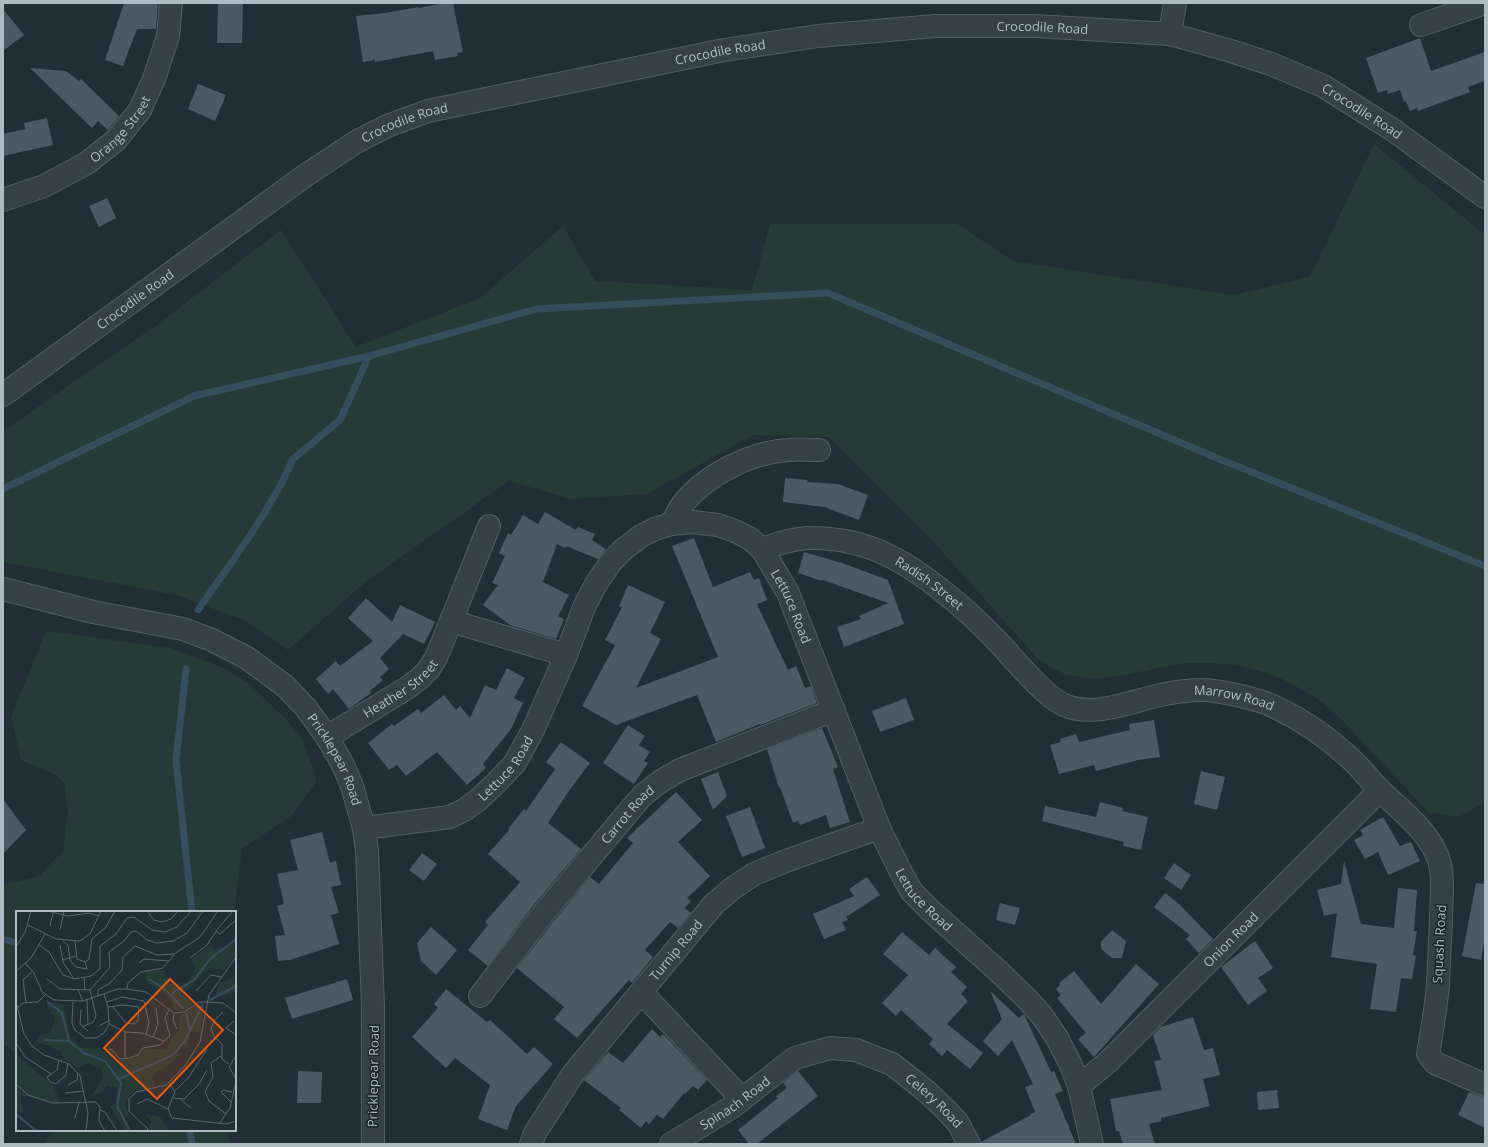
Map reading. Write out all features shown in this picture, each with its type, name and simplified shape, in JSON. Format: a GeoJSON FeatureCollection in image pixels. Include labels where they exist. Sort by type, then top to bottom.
{"type":"FeatureCollection","features":[{"type":"Feature","properties":{"kind":"street","name":"Orange Street"},"geometry":{"type":"LineString","coordinates":[[3,200],[50,183],[87,163],[116,140],[140,110],[154,79],[168,36],[170,3]]}},
{"type":"Feature","properties":{"kind":"street"},"geometry":{"type":"LineString","coordinates":[[1170,34],[1175,3]]}},
{"type":"Feature","properties":{"kind":"street"},"geometry":{"type":"LineString","coordinates":[[1422,25],[1485,3]]}},
{"type":"Feature","properties":{"kind":"street","name":"Crocodile Road"},"geometry":{"type":"LineString","coordinates":[[3,395],[306,175],[356,142],[387,126],[428,111],[724,50],[818,36],[935,26],[1036,26],[1170,34],[1271,64],[1323,86],[1393,130],[1485,197]]}},
{"type":"Feature","properties":{"kind":"street"},"geometry":{"type":"LineString","coordinates":[[671,524],[682,506],[695,492],[706,482],[736,463],[756,456],[787,450],[819,450]]}},
{"type":"Feature","properties":{"kind":"street","name":"Lettuce Road"},"geometry":{"type":"LineString","coordinates":[[364,828],[450,817],[464,810],[478,800],[515,763],[534,728],[566,655],[585,605],[596,584],[611,562],[624,549],[641,536],[671,524],[693,522],[718,525],[735,531],[749,538],[762,549],[788,593],[879,828],[912,892],[1023,995],[1043,1017],[1057,1038],[1067,1057],[1079,1086],[1092,1144]]}},
{"type":"Feature","properties":{"kind":"street","name":"Heather Street"},"geometry":{"type":"LineString","coordinates":[[327,737],[407,688],[420,679],[428,670],[436,658],[489,526]]}},
{"type":"Feature","properties":{"kind":"street","name":"Radish Street"},"geometry":{"type":"LineString","coordinates":[[762,549],[786,541],[809,538],[844,540],[892,557],[912,569],[963,608],[989,632],[1042,689],[1061,704]]}},
{"type":"Feature","properties":{"kind":"street","name":"Pricklepear Road"},"geometry":{"type":"LineString","coordinates":[[3,589],[93,612],[183,629],[212,640],[247,658],[285,686],[306,708],[327,737],[343,765],[352,786],[364,828],[368,851],[374,1007],[373,1144]]}},
{"type":"Feature","properties":{"kind":"street"},"geometry":{"type":"LineString","coordinates":[[451,622],[566,655]]}},
{"type":"Feature","properties":{"kind":"street","name":"Marrow Road"},"geometry":{"type":"LineString","coordinates":[[1061,704],[1075,709],[1090,710],[1114,707],[1169,694],[1204,690],[1250,698],[1274,706],[1300,721],[1326,739],[1356,764],[1380,790]]}},
{"type":"Feature","properties":{"kind":"street","name":"Carrot Road"},"geometry":{"type":"LineString","coordinates":[[480,996],[543,914],[606,837],[643,795],[661,781],[680,770],[834,710]]}},
{"type":"Feature","properties":{"kind":"street","name":"Squash Road"},"geometry":{"type":"LineString","coordinates":[[1380,790],[1409,817],[1425,835],[1436,851],[1441,867],[1442,892],[1438,986],[1428,1054],[1435,1063],[1485,1085]]}},
{"type":"Feature","properties":{"kind":"street","name":"Onion Road"},"geometry":{"type":"LineString","coordinates":[[1079,1086],[1108,1062],[1380,790]]}},
{"type":"Feature","properties":{"kind":"street","name":"Turnip Road"},"geometry":{"type":"LineString","coordinates":[[531,1144],[535,1132],[573,1074],[714,904],[733,888],[754,874],[783,862],[879,828]]}},
{"type":"Feature","properties":{"kind":"street"},"geometry":{"type":"LineString","coordinates":[[641,992],[742,1099]]}},
{"type":"Feature","properties":{"kind":"street","name":"Celery Road"},"geometry":{"type":"LineString","coordinates":[[795,1058],[830,1048],[856,1050],[892,1064],[946,1109],[958,1123],[969,1144]]}},
{"type":"Feature","properties":{"kind":"street","name":"Spinach Road"},"geometry":{"type":"LineString","coordinates":[[671,1144],[732,1107],[795,1058]]}},
{"type":"Feature","properties":{"kind":"green space"},"geometry":{"type":"Polygon","coordinates":[[[1374,144],[1485,235],[1485,802],[1459,817],[1428,812],[1341,719],[1323,703],[1282,679],[1260,671],[1236,665],[1187,663],[1125,675],[1091,679],[1064,674],[1039,660],[931,539],[829,437],[753,435],[647,494],[570,499],[509,481],[368,580],[288,650],[244,620],[176,595],[3,562],[3,431],[158,324],[281,230],[356,347],[480,298],[563,226],[595,281],[752,290],[770,224],[957,224],[1013,261],[1233,295],[1310,277],[1374,144]]]}},
{"type":"Feature","properties":{"kind":"green space"},"geometry":{"type":"Polygon","coordinates":[[[46,631],[171,648],[226,669],[247,682],[285,718],[301,737],[314,770],[316,783],[290,817],[242,849],[234,911],[16,911],[16,1053],[3,1044],[3,884],[38,877],[63,851],[68,810],[64,783],[56,775],[21,760],[11,717],[46,631]]]}},
{"type":"Feature","properties":{"kind":"green space"},"geometry":{"type":"Polygon","coordinates":[[[53,1131],[228,1131],[229,1144],[44,1144],[53,1131]]]}},
{"type":"Feature","properties":{"kind":"building"},"geometry":{"type":"Polygon","coordinates":[[[124,3],[158,3],[156,29],[137,29],[123,66],[105,60],[124,3]]]}},
{"type":"Feature","properties":{"kind":"building"},"geometry":{"type":"Polygon","coordinates":[[[218,3],[243,3],[242,43],[217,43],[218,3]]]}},
{"type":"Feature","properties":{"kind":"building"},"geometry":{"type":"Polygon","coordinates":[[[444,3],[453,3],[463,52],[457,53],[458,56],[435,60],[433,51],[375,62],[375,60],[363,62],[356,16],[419,8],[444,3]]]}},
{"type":"Feature","properties":{"kind":"building"},"geometry":{"type":"Polygon","coordinates":[[[3,9],[24,35],[3,51],[3,9]]]}},
{"type":"Feature","properties":{"kind":"building"},"geometry":{"type":"Polygon","coordinates":[[[1420,38],[1431,71],[1485,52],[1485,81],[1468,87],[1470,92],[1418,111],[1417,108],[1410,111],[1406,101],[1404,102],[1400,90],[1388,94],[1387,90],[1378,93],[1366,58],[1420,38]]]}},
{"type":"Feature","properties":{"kind":"building"},"geometry":{"type":"Polygon","coordinates":[[[30,68],[66,71],[79,81],[81,79],[119,116],[108,130],[98,121],[92,128],[30,68]]]}},
{"type":"Feature","properties":{"kind":"building"},"geometry":{"type":"Polygon","coordinates":[[[198,84],[226,95],[215,121],[188,109],[198,84]]]}},
{"type":"Feature","properties":{"kind":"building"},"geometry":{"type":"Polygon","coordinates":[[[47,118],[53,145],[3,156],[3,134],[25,129],[24,123],[47,118]]]}},
{"type":"Feature","properties":{"kind":"building"},"geometry":{"type":"Polygon","coordinates":[[[107,198],[116,218],[99,227],[89,206],[107,198]]]}},
{"type":"Feature","properties":{"kind":"building"},"geometry":{"type":"Polygon","coordinates":[[[785,478],[808,480],[807,482],[838,484],[868,495],[859,520],[824,507],[783,502],[785,478]]]}},
{"type":"Feature","properties":{"kind":"building"},"geometry":{"type":"Polygon","coordinates":[[[545,512],[576,530],[578,527],[595,534],[592,540],[606,549],[598,559],[566,546],[565,548],[557,544],[543,582],[569,595],[558,616],[564,619],[556,639],[510,625],[483,605],[498,585],[492,583],[505,556],[499,553],[508,533],[511,535],[523,515],[538,524],[545,512]]]}},
{"type":"Feature","properties":{"kind":"building"},"geometry":{"type":"Polygon","coordinates":[[[694,538],[713,587],[750,572],[754,580],[759,578],[767,600],[757,604],[788,670],[796,666],[805,688],[811,686],[817,703],[716,742],[697,695],[616,725],[582,706],[615,645],[605,640],[622,607],[619,606],[628,585],[665,602],[650,633],[661,639],[636,688],[718,657],[672,546],[694,538]]]}},
{"type":"Feature","properties":{"kind":"building"},"geometry":{"type":"Polygon","coordinates":[[[804,552],[842,563],[888,580],[904,624],[844,647],[837,627],[861,619],[859,616],[888,603],[823,580],[822,581],[798,573],[804,552]]]}},
{"type":"Feature","properties":{"kind":"building"},"geometry":{"type":"Polygon","coordinates":[[[366,598],[392,622],[400,605],[435,622],[424,644],[403,634],[380,658],[389,669],[380,677],[383,680],[370,691],[371,693],[349,709],[333,689],[328,694],[316,679],[336,661],[340,666],[373,641],[348,618],[366,598]]]}},
{"type":"Feature","properties":{"kind":"building"},"geometry":{"type":"Polygon","coordinates":[[[507,668],[525,678],[514,698],[523,703],[511,729],[483,764],[486,768],[467,785],[437,752],[406,776],[397,765],[389,770],[368,743],[392,724],[394,726],[418,709],[421,713],[444,695],[456,710],[460,706],[470,718],[485,685],[496,690],[507,668]]]}},
{"type":"Feature","properties":{"kind":"building"},"geometry":{"type":"Polygon","coordinates":[[[906,698],[914,720],[880,732],[872,711],[906,698]]]}},
{"type":"Feature","properties":{"kind":"building"},"geometry":{"type":"Polygon","coordinates":[[[1154,720],[1160,757],[1138,760],[1096,771],[1094,765],[1059,774],[1050,745],[1061,742],[1060,739],[1076,734],[1079,742],[1130,730],[1129,724],[1154,720]]]}},
{"type":"Feature","properties":{"kind":"building"},"geometry":{"type":"Polygon","coordinates":[[[628,725],[645,736],[639,745],[650,752],[644,761],[648,763],[634,784],[603,763],[628,725]]]}},
{"type":"Feature","properties":{"kind":"building"},"geometry":{"type":"Polygon","coordinates":[[[822,728],[838,767],[833,769],[850,822],[830,828],[826,815],[800,825],[798,821],[793,823],[780,787],[779,788],[767,749],[822,728]]]}},
{"type":"Feature","properties":{"kind":"building"},"geometry":{"type":"Polygon","coordinates":[[[561,742],[590,763],[568,792],[548,823],[581,849],[533,906],[488,966],[468,950],[488,925],[485,922],[520,882],[488,854],[509,830],[508,829],[524,809],[526,811],[555,769],[546,762],[561,742]]]}},
{"type":"Feature","properties":{"kind":"building"},"geometry":{"type":"Polygon","coordinates":[[[1201,771],[1225,777],[1217,810],[1194,804],[1201,771]]]}},
{"type":"Feature","properties":{"kind":"building"},"geometry":{"type":"Polygon","coordinates":[[[718,772],[727,796],[713,810],[701,779],[718,772]]]}},
{"type":"Feature","properties":{"kind":"building"},"geometry":{"type":"Polygon","coordinates":[[[676,792],[702,820],[678,842],[710,876],[687,898],[691,901],[685,908],[691,913],[678,928],[670,922],[645,950],[653,957],[632,983],[629,980],[577,1038],[554,1019],[564,1007],[517,968],[590,877],[599,884],[633,843],[627,838],[676,792]]]}},
{"type":"Feature","properties":{"kind":"building"},"geometry":{"type":"Polygon","coordinates":[[[3,799],[26,830],[3,854],[3,799]]]}},
{"type":"Feature","properties":{"kind":"building"},"geometry":{"type":"Polygon","coordinates":[[[1100,802],[1123,808],[1122,811],[1148,817],[1141,850],[1123,846],[1124,842],[1042,821],[1045,806],[1096,817],[1100,802]]]}},
{"type":"Feature","properties":{"kind":"building"},"geometry":{"type":"Polygon","coordinates":[[[750,807],[765,848],[742,857],[726,816],[750,807]]]}},
{"type":"Feature","properties":{"kind":"building"},"geometry":{"type":"Polygon","coordinates":[[[1383,817],[1400,846],[1411,842],[1420,861],[1388,875],[1378,852],[1365,859],[1354,840],[1363,835],[1360,830],[1383,817]]]}},
{"type":"Feature","properties":{"kind":"building"},"geometry":{"type":"Polygon","coordinates":[[[322,832],[330,863],[336,861],[341,885],[331,887],[339,913],[331,915],[339,944],[290,960],[278,961],[275,936],[285,935],[277,906],[284,904],[277,874],[298,870],[290,840],[322,832]]]}},
{"type":"Feature","properties":{"kind":"building"},"geometry":{"type":"Polygon","coordinates":[[[422,853],[437,864],[424,881],[409,870],[422,853]]]}},
{"type":"Feature","properties":{"kind":"building"},"geometry":{"type":"Polygon","coordinates":[[[1344,861],[1361,924],[1394,928],[1398,888],[1417,890],[1414,931],[1417,931],[1413,955],[1416,956],[1412,979],[1401,978],[1396,1012],[1370,1009],[1377,964],[1331,957],[1337,913],[1324,916],[1317,890],[1341,884],[1344,861]]]}},
{"type":"Feature","properties":{"kind":"building"},"geometry":{"type":"Polygon","coordinates":[[[1174,863],[1191,875],[1181,890],[1164,878],[1174,863]]]}},
{"type":"Feature","properties":{"kind":"building"},"geometry":{"type":"Polygon","coordinates":[[[867,877],[880,895],[846,917],[848,920],[842,922],[846,930],[824,939],[813,914],[854,896],[849,889],[867,877]]]}},
{"type":"Feature","properties":{"kind":"building"},"geometry":{"type":"Polygon","coordinates":[[[1476,883],[1485,884],[1485,937],[1481,960],[1462,956],[1476,883]]]}},
{"type":"Feature","properties":{"kind":"building"},"geometry":{"type":"Polygon","coordinates":[[[1165,893],[1179,904],[1213,939],[1199,953],[1186,939],[1190,935],[1154,907],[1165,893]]]}},
{"type":"Feature","properties":{"kind":"building"},"geometry":{"type":"Polygon","coordinates":[[[1000,903],[1020,908],[1015,925],[996,920],[1000,903]]]}},
{"type":"Feature","properties":{"kind":"building"},"geometry":{"type":"Polygon","coordinates":[[[431,927],[457,950],[436,975],[421,961],[417,943],[431,927]]]}},
{"type":"Feature","properties":{"kind":"building"},"geometry":{"type":"Polygon","coordinates":[[[1112,930],[1126,941],[1122,958],[1112,958],[1101,949],[1101,942],[1112,930]]]}},
{"type":"Feature","properties":{"kind":"building"},"geometry":{"type":"Polygon","coordinates":[[[902,932],[929,955],[935,948],[956,967],[951,972],[967,987],[961,994],[968,1001],[947,1024],[983,1053],[970,1069],[947,1050],[942,1056],[929,1044],[933,1039],[901,1010],[896,1016],[882,1003],[908,975],[883,954],[902,932]]]}},
{"type":"Feature","properties":{"kind":"building"},"geometry":{"type":"Polygon","coordinates":[[[1255,941],[1273,968],[1258,978],[1267,991],[1248,1005],[1221,967],[1255,941]]]}},
{"type":"Feature","properties":{"kind":"building"},"geometry":{"type":"Polygon","coordinates":[[[1136,964],[1159,984],[1094,1057],[1078,1039],[1086,1033],[1057,998],[1061,995],[1056,989],[1060,985],[1059,983],[1074,971],[1101,1004],[1136,964]]]}},
{"type":"Feature","properties":{"kind":"building"},"geometry":{"type":"Polygon","coordinates":[[[347,979],[353,1000],[292,1019],[285,998],[347,979]]]}},
{"type":"Feature","properties":{"kind":"building"},"geometry":{"type":"Polygon","coordinates":[[[446,989],[487,1022],[490,1020],[527,1054],[534,1047],[553,1064],[516,1106],[507,1130],[478,1119],[490,1085],[455,1058],[446,1068],[412,1037],[438,1008],[434,1004],[446,989]]]}},
{"type":"Feature","properties":{"kind":"building"},"geometry":{"type":"Polygon","coordinates":[[[990,991],[1019,1018],[1024,1014],[1051,1072],[1054,1071],[1063,1091],[1055,1094],[1076,1144],[981,1144],[981,1142],[1035,1112],[1025,1087],[1033,1084],[1012,1040],[998,1056],[983,1041],[1002,1019],[990,991]]]}},
{"type":"Feature","properties":{"kind":"building"},"geometry":{"type":"Polygon","coordinates":[[[1193,1017],[1204,1050],[1213,1048],[1220,1075],[1203,1079],[1210,1106],[1161,1118],[1161,1121],[1149,1124],[1155,1144],[1123,1144],[1119,1131],[1116,1131],[1110,1099],[1162,1090],[1154,1061],[1161,1060],[1153,1035],[1161,1027],[1193,1017]]]}},
{"type":"Feature","properties":{"kind":"building"},"geometry":{"type":"Polygon","coordinates":[[[652,1029],[660,1037],[663,1034],[707,1080],[698,1090],[693,1086],[685,1094],[684,1093],[663,1119],[657,1115],[649,1124],[646,1121],[641,1128],[619,1110],[621,1108],[584,1080],[608,1052],[623,1063],[652,1029]]]}},
{"type":"Feature","properties":{"kind":"building"},"geometry":{"type":"Polygon","coordinates":[[[298,1071],[322,1072],[321,1103],[297,1103],[298,1071]]]}},
{"type":"Feature","properties":{"kind":"building"},"geometry":{"type":"Polygon","coordinates":[[[798,1071],[818,1096],[757,1144],[749,1144],[738,1130],[778,1098],[776,1096],[787,1088],[783,1083],[798,1071]]]}},
{"type":"Feature","properties":{"kind":"building"},"geometry":{"type":"Polygon","coordinates":[[[1277,1090],[1279,1108],[1258,1110],[1257,1092],[1277,1090]]]}},
{"type":"Feature","properties":{"kind":"building"},"geometry":{"type":"Polygon","coordinates":[[[1469,1092],[1485,1098],[1485,1128],[1458,1115],[1469,1092]]]}},
{"type":"Feature","properties":{"kind":"waterway"},"geometry":{"type":"LineString","coordinates":[[3,489],[194,396],[369,356],[536,309],[828,293],[1217,458],[1485,566]]}},
{"type":"Feature","properties":{"kind":"waterway"},"geometry":{"type":"LineString","coordinates":[[198,610],[252,533],[281,485],[293,459],[340,420],[369,356]]}},
{"type":"Feature","properties":{"kind":"waterway"},"geometry":{"type":"LineString","coordinates":[[186,669],[176,760],[192,911]]}},
{"type":"Feature","properties":{"kind":"waterway"},"geometry":{"type":"LineString","coordinates":[[3,939],[16,943]]}},
{"type":"Feature","properties":{"kind":"waterway"},"geometry":{"type":"LineString","coordinates":[[190,1131],[192,1144]]}}]}
